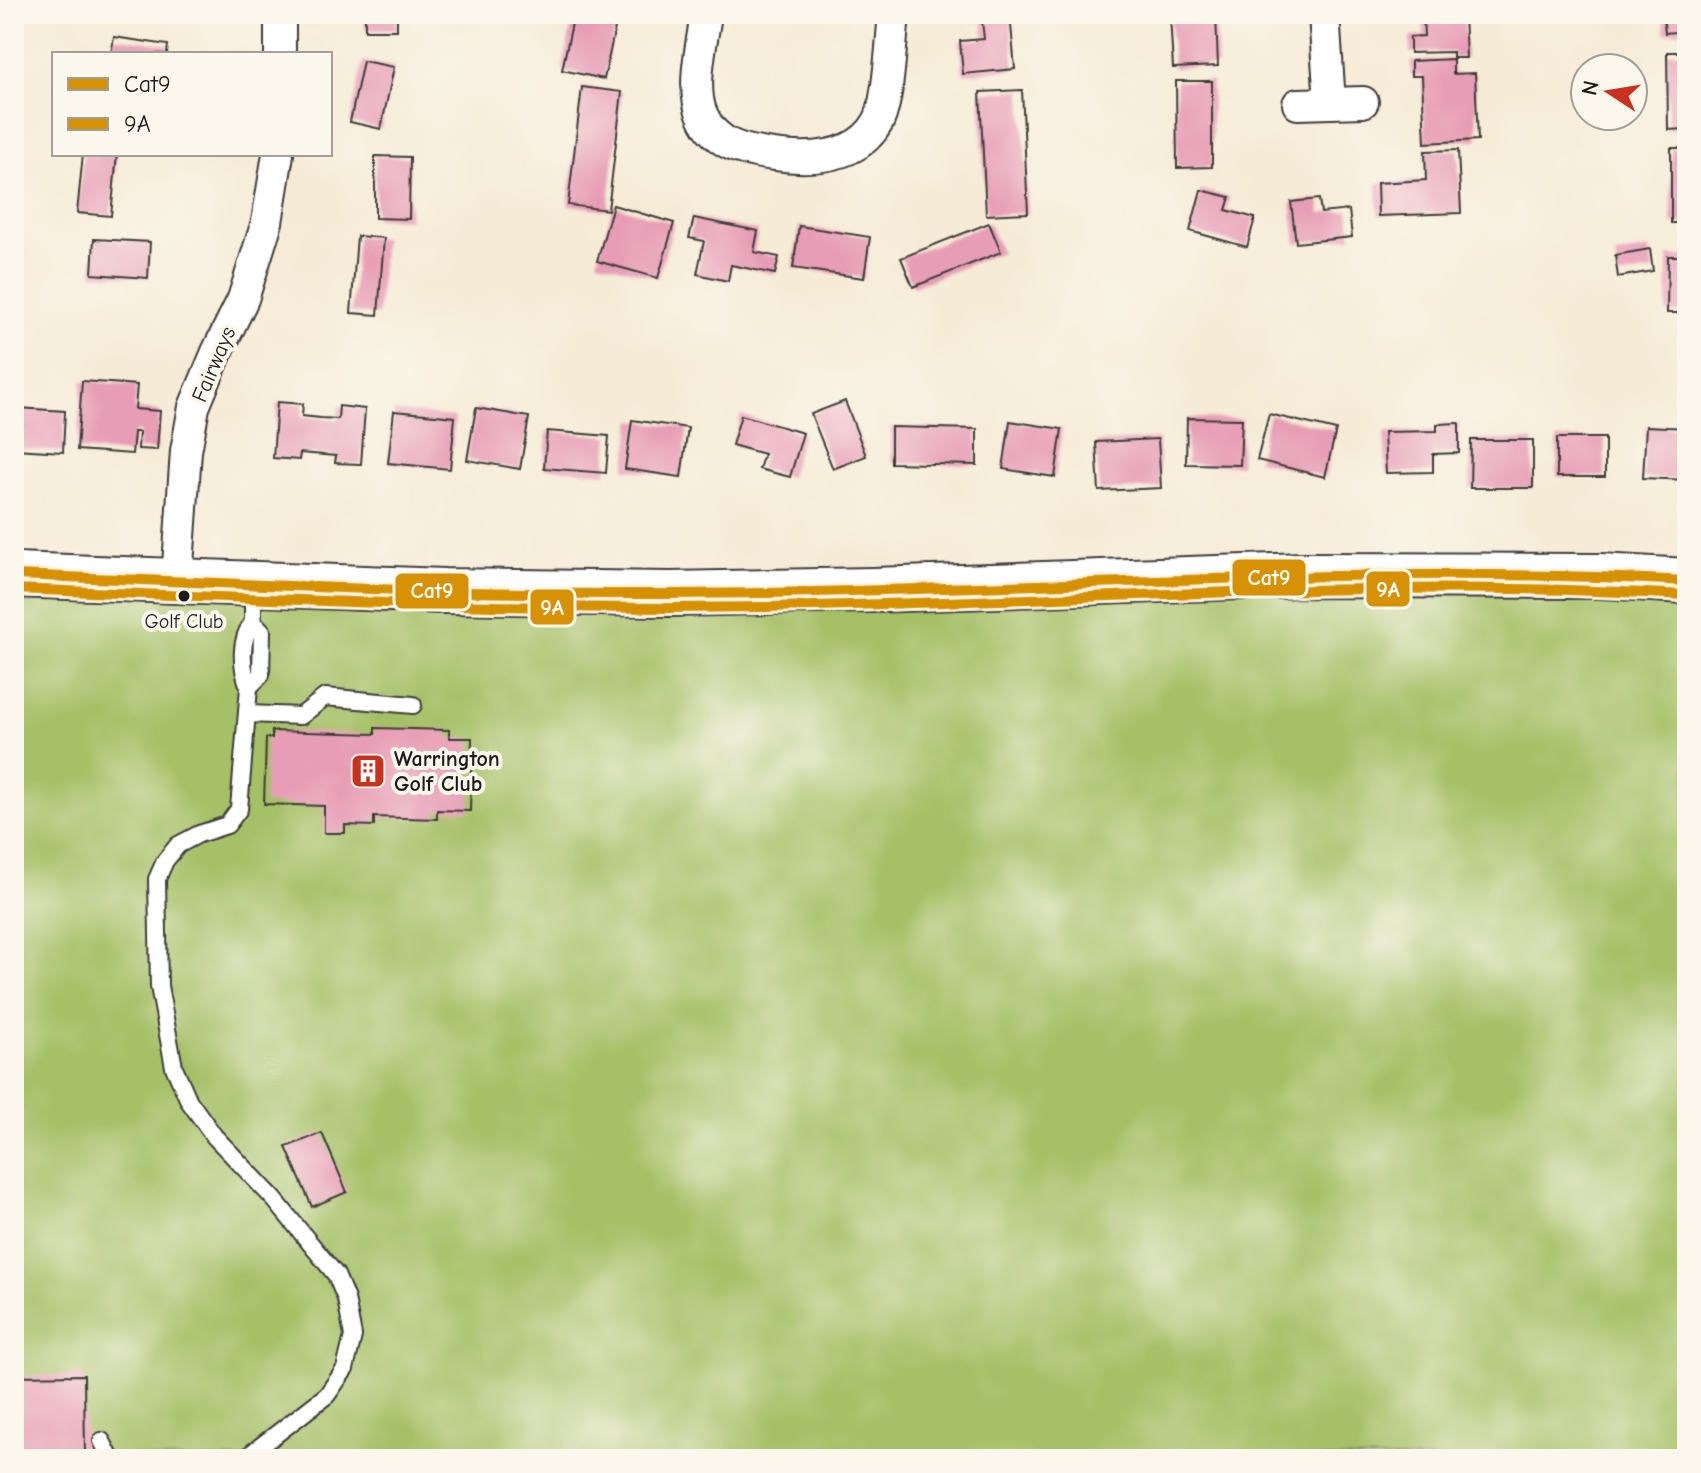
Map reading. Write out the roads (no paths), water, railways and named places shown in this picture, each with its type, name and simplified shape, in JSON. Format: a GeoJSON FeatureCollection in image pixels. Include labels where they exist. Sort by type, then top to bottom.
{"type":"FeatureCollection","features":[{"type":"Feature","properties":{"kind":"highway"},"geometry":{"type":"LineString","coordinates":[[14,575],[177,580],[253,603],[444,591],[670,594],[1305,575],[1600,576],[1687,581]]}},
{"type":"Feature","properties":{"kind":"street"},"geometry":{"type":"LineString","coordinates":[[280,14],[280,52]]}},
{"type":"Feature","properties":{"kind":"street"},"geometry":{"type":"LineString","coordinates":[[706,14],[698,83],[698,101],[703,118],[720,138],[743,150],[797,158],[839,152],[858,143],[875,127],[884,103],[894,14]]}},
{"type":"Feature","properties":{"kind":"street"},"geometry":{"type":"LineString","coordinates":[[1324,14],[1330,103]]}},
{"type":"Feature","properties":{"kind":"street"},"geometry":{"type":"LineString","coordinates":[[1298,104],[1363,102]]}},
{"type":"Feature","properties":{"kind":"street","name":"Fairways"},"geometry":{"type":"LineString","coordinates":[[177,580],[186,451],[194,407],[243,299],[267,222],[278,156]]}},
{"type":"Feature","properties":{"kind":"lane"},"geometry":{"type":"LineString","coordinates":[[244,1459],[327,1395],[345,1369],[353,1336],[346,1299],[336,1275],[274,1199],[214,1136],[189,1101],[174,1067],[159,986],[157,879],[165,861],[178,845],[227,825],[239,809],[249,687],[242,670],[253,603]]}},
{"type":"Feature","properties":{"kind":"lane"},"geometry":{"type":"LineString","coordinates":[[247,714],[301,716],[325,697],[413,705]]}},
{"type":"Feature","properties":{"kind":"lane"},"geometry":{"type":"LineString","coordinates":[[102,1441],[111,1459]]}},
{"type":"Feature","properties":{"kind":"place","name":"Golf Club"},"geometry":{"type":"Point","coordinates":[184,596]}},
{"type":"Feature","properties":{"kind":"place","name":"Warrington Golf Club"},"geometry":{"type":"Point","coordinates":[368,771]}}]}
